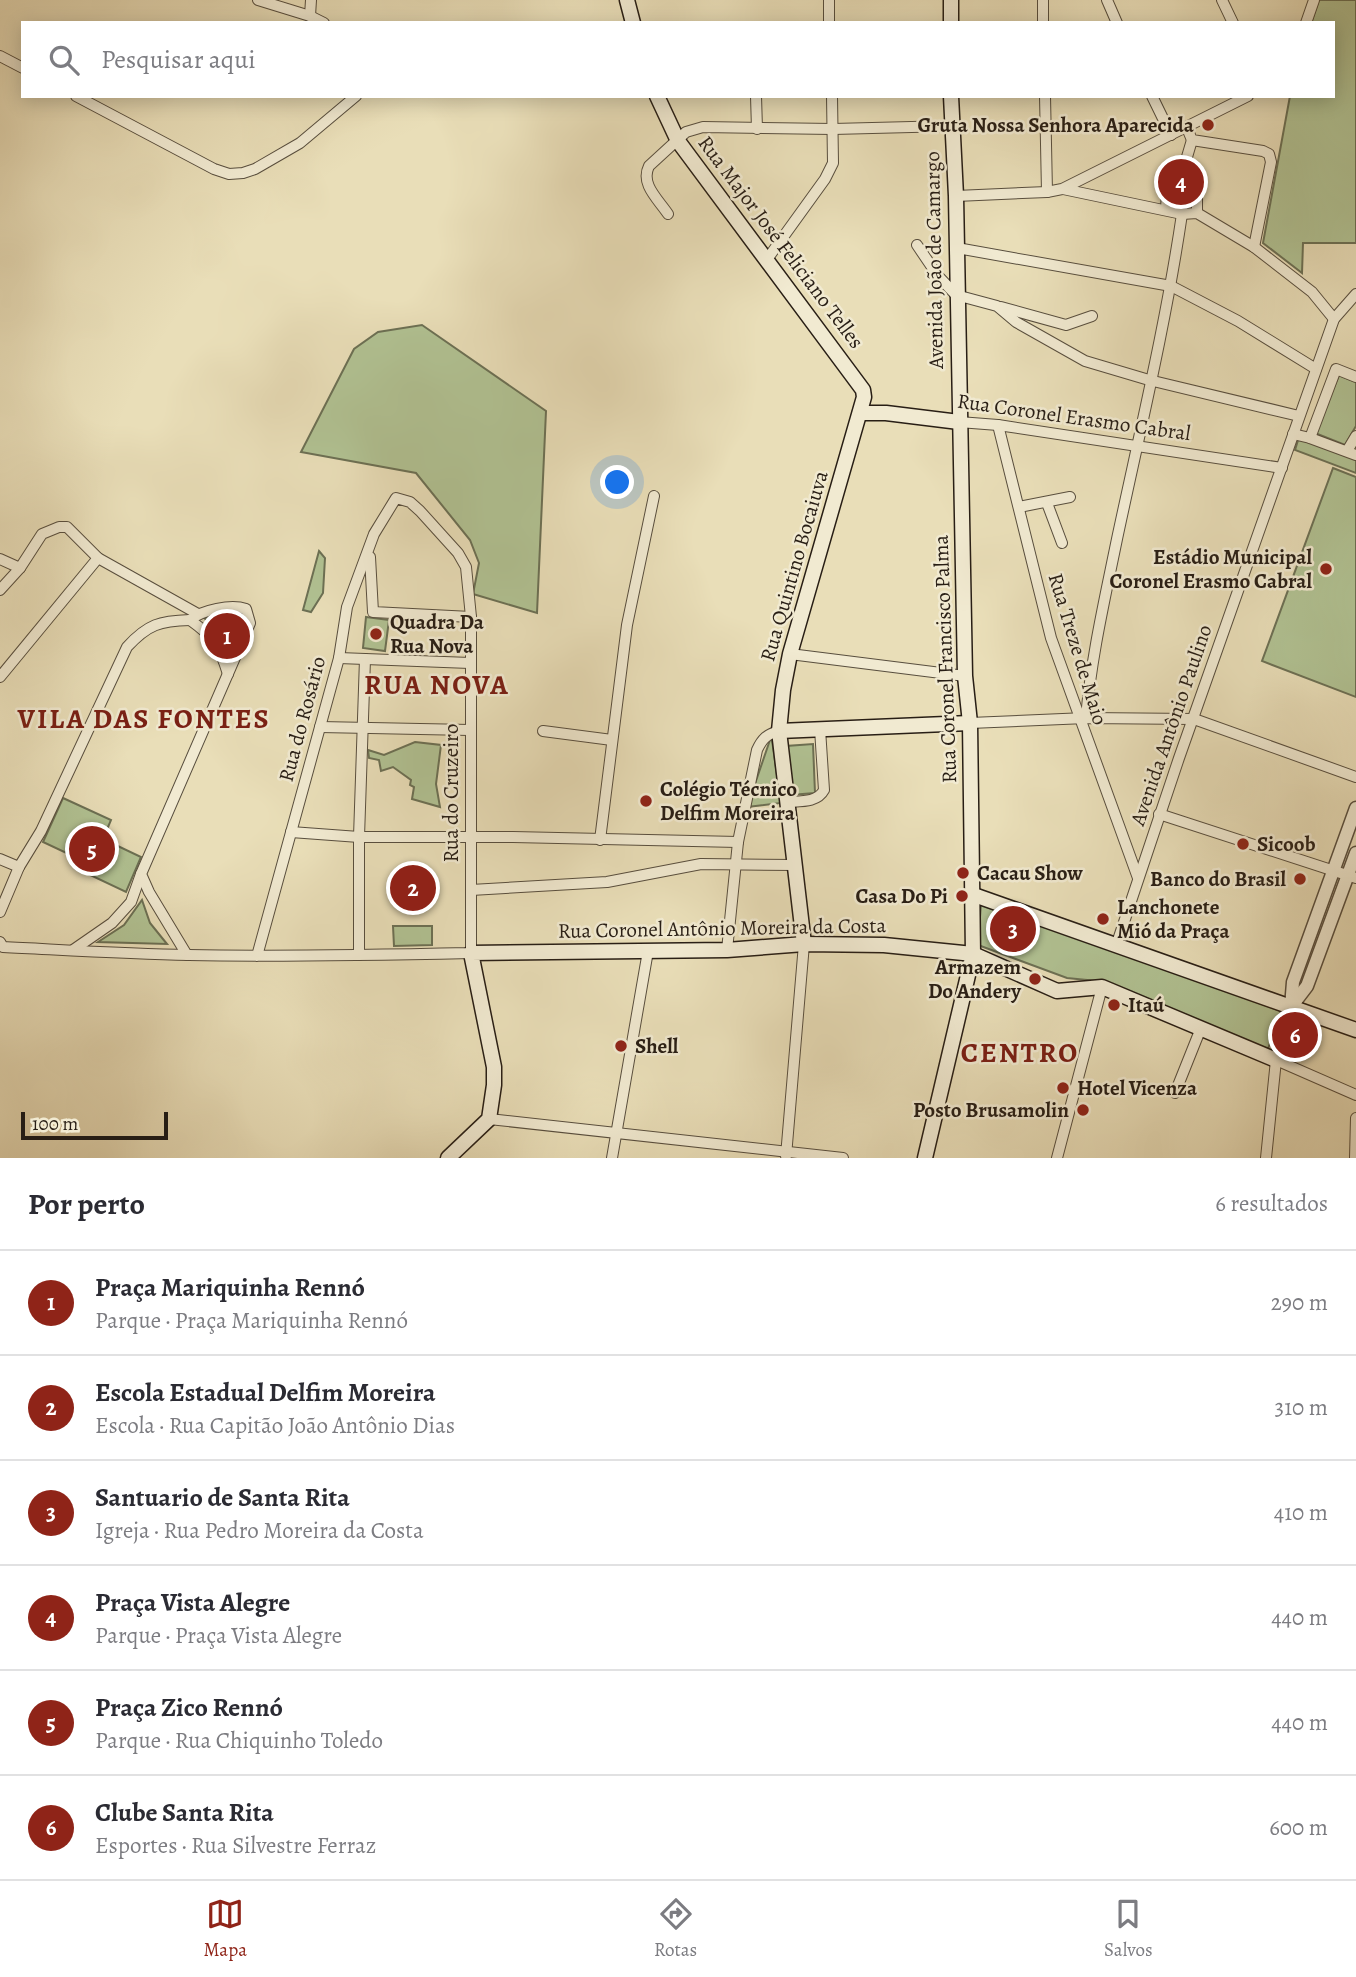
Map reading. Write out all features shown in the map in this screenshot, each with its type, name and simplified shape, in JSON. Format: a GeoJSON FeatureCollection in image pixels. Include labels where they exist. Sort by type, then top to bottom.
{"type":"FeatureCollection","features":[{"type":"Feature","properties":{"kind":"main road"},"geometry":{"type":"LineString","coordinates":[[627,0],[632,21]]}},
{"type":"Feature","properties":{"kind":"main road"},"geometry":{"type":"LineString","coordinates":[[951,0],[951,21]]}},
{"type":"Feature","properties":{"kind":"main road","name":"Rua Major José Feliciano Telles"},"geometry":{"type":"LineString","coordinates":[[658,98],[678,141],[861,384],[864,397],[860,413]]}},
{"type":"Feature","properties":{"kind":"main road","name":"Avenida João de Camargo"},"geometry":{"type":"LineString","coordinates":[[951,98],[956,196],[959,422]]}},
{"type":"Feature","properties":{"kind":"main road","name":"Rua Coronel Erasmo Cabral"},"geometry":{"type":"LineString","coordinates":[[860,413],[886,413],[959,422]]}},
{"type":"Feature","properties":{"kind":"main road","name":"Rua Quintino Bocaiuva"},"geometry":{"type":"LineString","coordinates":[[804,944],[779,731],[783,690],[790,654],[860,413]]}},
{"type":"Feature","properties":{"kind":"main road","name":"Rua Coronel Francisco Palma"},"geometry":{"type":"LineString","coordinates":[[925,1158],[973,954],[970,723],[965,676],[959,422]]}},
{"type":"Feature","properties":{"kind":"main road"},"geometry":{"type":"LineString","coordinates":[[779,731],[970,723]]}},
{"type":"Feature","properties":{"kind":"main road"},"geometry":{"type":"LineString","coordinates":[[974,895],[1356,1030]]}},
{"type":"Feature","properties":{"kind":"main road","name":"Rua Coronel Antônio Moreira da Costa"},"geometry":{"type":"LineString","coordinates":[[471,953],[727,950],[804,944],[884,945],[973,954],[1057,991],[1102,987]]}},
{"type":"Feature","properties":{"kind":"main road"},"geometry":{"type":"LineString","coordinates":[[448,1158],[489,1119],[494,1085],[494,1067],[471,953]]}},
{"type":"Feature","properties":{"kind":"main road"},"geometry":{"type":"LineString","coordinates":[[1102,987],[1276,1060]]}},
{"type":"Feature","properties":{"kind":"street"},"geometry":{"type":"LineString","coordinates":[[258,0],[320,21]]}},
{"type":"Feature","properties":{"kind":"street"},"geometry":{"type":"LineString","coordinates":[[310,16],[311,0]]}},
{"type":"Feature","properties":{"kind":"street"},"geometry":{"type":"LineString","coordinates":[[828,0],[829,21]]}},
{"type":"Feature","properties":{"kind":"street"},"geometry":{"type":"LineString","coordinates":[[1042,0],[1043,21]]}},
{"type":"Feature","properties":{"kind":"street"},"geometry":{"type":"LineString","coordinates":[[1107,0],[1116,21]]}},
{"type":"Feature","properties":{"kind":"street"},"geometry":{"type":"LineString","coordinates":[[1222,0],[1232,21]]}},
{"type":"Feature","properties":{"kind":"street"},"geometry":{"type":"LineString","coordinates":[[1307,21],[1314,0]]}},
{"type":"Feature","properties":{"kind":"street"},"geometry":{"type":"LineString","coordinates":[[0,56],[21,67]]}},
{"type":"Feature","properties":{"kind":"street"},"geometry":{"type":"LineString","coordinates":[[80,98],[214,169],[229,173],[243,173],[255,169],[300,142],[354,98]]}},
{"type":"Feature","properties":{"kind":"street"},"geometry":{"type":"LineString","coordinates":[[756,98],[757,129]]}},
{"type":"Feature","properties":{"kind":"street"},"geometry":{"type":"LineString","coordinates":[[768,258],[825,179],[833,163],[832,98]]}},
{"type":"Feature","properties":{"kind":"street"},"geometry":{"type":"LineString","coordinates":[[1045,98],[1047,192]]}},
{"type":"Feature","properties":{"kind":"street"},"geometry":{"type":"LineString","coordinates":[[1154,98],[1171,135]]}},
{"type":"Feature","properties":{"kind":"street"},"geometry":{"type":"LineString","coordinates":[[956,196],[1062,189],[1244,98]]}},
{"type":"Feature","properties":{"kind":"street"},"geometry":{"type":"LineString","coordinates":[[668,214],[648,186],[645,174],[649,166],[687,132],[703,127],[833,129],[951,126]]}},
{"type":"Feature","properties":{"kind":"street"},"geometry":{"type":"LineString","coordinates":[[1184,167],[1192,140],[1187,128]]}},
{"type":"Feature","properties":{"kind":"street"},"geometry":{"type":"LineString","coordinates":[[1192,140],[1269,154],[1271,163],[1254,247]]}},
{"type":"Feature","properties":{"kind":"street"},"geometry":{"type":"LineString","coordinates":[[1166,210],[1168,168],[1184,167],[1197,173],[1196,213]]}},
{"type":"Feature","properties":{"kind":"street"},"geometry":{"type":"LineString","coordinates":[[1062,189],[1182,214],[1196,213],[1254,247],[1312,292],[1334,319],[1356,294]]}},
{"type":"Feature","properties":{"kind":"street"},"geometry":{"type":"LineString","coordinates":[[1082,718],[1149,380],[1171,286],[1182,214]]}},
{"type":"Feature","properties":{"kind":"street"},"geometry":{"type":"LineString","coordinates":[[917,245],[938,276],[956,295],[1066,325],[1091,316]]}},
{"type":"Feature","properties":{"kind":"street"},"geometry":{"type":"LineString","coordinates":[[957,248],[1171,286],[1238,321],[1316,369]]}},
{"type":"Feature","properties":{"kind":"street"},"geometry":{"type":"LineString","coordinates":[[997,306],[1016,322],[1085,361],[1149,380],[1299,416]]}},
{"type":"Feature","properties":{"kind":"street","name":"Avenida Antônio Paulino"},"geometry":{"type":"LineString","coordinates":[[1116,946],[1159,814],[1334,319]]}},
{"type":"Feature","properties":{"kind":"street"},"geometry":{"type":"LineString","coordinates":[[1061,346],[1066,325]]}},
{"type":"Feature","properties":{"kind":"street"},"geometry":{"type":"LineString","coordinates":[[1310,438],[1336,369],[1356,377]]}},
{"type":"Feature","properties":{"kind":"street","name":"Rua Coronel Erasmo Cabral"},"geometry":{"type":"LineString","coordinates":[[959,422],[998,425],[1282,468]]}},
{"type":"Feature","properties":{"kind":"street","name":"Rua Treze de Maio"},"geometry":{"type":"LineString","coordinates":[[998,425],[1051,638],[1138,878]]}},
{"type":"Feature","properties":{"kind":"street"},"geometry":{"type":"LineString","coordinates":[[1293,434],[1351,453],[1356,436]]}},
{"type":"Feature","properties":{"kind":"street"},"geometry":{"type":"LineString","coordinates":[[600,839],[627,625],[654,496]]}},
{"type":"Feature","properties":{"kind":"street"},"geometry":{"type":"LineString","coordinates":[[1019,507],[1070,497]]}},
{"type":"Feature","properties":{"kind":"street","name":"Rua do Rosário"},"geometry":{"type":"LineString","coordinates":[[257,956],[339,658],[347,607],[370,551],[374,534],[396,498]]}},
{"type":"Feature","properties":{"kind":"street","name":"Rua do Cruzeiro"},"geometry":{"type":"LineString","coordinates":[[396,498],[410,502],[420,511],[466,567],[471,617],[471,953]]}},
{"type":"Feature","properties":{"kind":"street"},"geometry":{"type":"LineString","coordinates":[[1047,503],[1062,542]]}},
{"type":"Feature","properties":{"kind":"street"},"geometry":{"type":"LineString","coordinates":[[0,590],[20,568],[42,534],[58,527],[67,527],[98,558],[194,617],[219,645],[228,674]]}},
{"type":"Feature","properties":{"kind":"street"},"geometry":{"type":"LineString","coordinates":[[370,551],[373,612],[471,617]]}},
{"type":"Feature","properties":{"kind":"street"},"geometry":{"type":"LineString","coordinates":[[0,677],[98,558]]}},
{"type":"Feature","properties":{"kind":"street"},"geometry":{"type":"LineString","coordinates":[[0,559],[20,568]]}},
{"type":"Feature","properties":{"kind":"street"},"geometry":{"type":"LineString","coordinates":[[0,912],[19,867],[41,831],[127,647],[139,633],[164,621],[239,606],[246,609],[250,623],[131,902],[112,923],[73,950]]}},
{"type":"Feature","properties":{"kind":"street"},"geometry":{"type":"LineString","coordinates":[[790,654],[965,676]]}},
{"type":"Feature","properties":{"kind":"street"},"geometry":{"type":"LineString","coordinates":[[339,658],[470,663]]}},
{"type":"Feature","properties":{"kind":"street"},"geometry":{"type":"LineString","coordinates":[[359,955],[359,837],[365,659]]}},
{"type":"Feature","properties":{"kind":"street"},"geometry":{"type":"LineString","coordinates":[[970,723],[1082,718],[1194,719],[1356,777]]}},
{"type":"Feature","properties":{"kind":"street"},"geometry":{"type":"LineString","coordinates":[[320,727],[470,730]]}},
{"type":"Feature","properties":{"kind":"street"},"geometry":{"type":"LineString","coordinates":[[787,802],[814,800],[822,795],[824,790],[820,729]]}},
{"type":"Feature","properties":{"kind":"street"},"geometry":{"type":"LineString","coordinates":[[543,731],[612,740]]}},
{"type":"Feature","properties":{"kind":"street"},"geometry":{"type":"LineString","coordinates":[[727,950],[738,842],[757,750],[768,734],[779,731]]}},
{"type":"Feature","properties":{"kind":"street"},"geometry":{"type":"LineString","coordinates":[[1266,1158],[1276,1060],[1291,1007],[1293,982],[1356,808]]}},
{"type":"Feature","properties":{"kind":"street"},"geometry":{"type":"LineString","coordinates":[[1159,814],[1352,877]]}},
{"type":"Feature","properties":{"kind":"street"},"geometry":{"type":"LineString","coordinates":[[291,832],[359,837],[738,842]]}},
{"type":"Feature","properties":{"kind":"street"},"geometry":{"type":"LineString","coordinates":[[1291,1007],[1307,986],[1352,877],[1356,853]]}},
{"type":"Feature","properties":{"kind":"street"},"geometry":{"type":"LineString","coordinates":[[0,859],[19,867]]}},
{"type":"Feature","properties":{"kind":"street"},"geometry":{"type":"LineString","coordinates":[[471,890],[607,883],[701,864],[794,865]]}},
{"type":"Feature","properties":{"kind":"street"},"geometry":{"type":"LineString","coordinates":[[141,874],[187,955]]}},
{"type":"Feature","properties":{"kind":"street"},"geometry":{"type":"LineString","coordinates":[[786,1155],[804,944]]}},
{"type":"Feature","properties":{"kind":"street"},"geometry":{"type":"LineString","coordinates":[[2,945],[187,955],[471,953]]}},
{"type":"Feature","properties":{"kind":"street"},"geometry":{"type":"LineString","coordinates":[[612,1158],[648,951]]}},
{"type":"Feature","properties":{"kind":"street"},"geometry":{"type":"LineString","coordinates":[[1057,1158],[1102,987]]}},
{"type":"Feature","properties":{"kind":"street"},"geometry":{"type":"LineString","coordinates":[[1175,1094],[1201,1028]]}},
{"type":"Feature","properties":{"kind":"street"},"geometry":{"type":"LineString","coordinates":[[1276,1060],[1356,1095]]}},
{"type":"Feature","properties":{"kind":"street"},"geometry":{"type":"LineString","coordinates":[[1355,1158],[1353,1149],[1356,1118]]}},
{"type":"Feature","properties":{"kind":"street"},"geometry":{"type":"LineString","coordinates":[[489,1119],[617,1132],[786,1155],[843,1158]]}},
{"type":"Feature","properties":{"kind":"green space"},"geometry":{"type":"Polygon","coordinates":[[[1319,0],[1356,0],[1356,243],[1303,243],[1302,273],[1263,243],[1290,98],[1335,98],[1335,21],[1312,21],[1319,0]]]}},
{"type":"Feature","properties":{"kind":"green space"},"geometry":{"type":"Polygon","coordinates":[[[422,325],[546,411],[537,613],[473,594],[479,563],[470,540],[416,473],[301,452],[354,349],[378,332],[422,325]]]}},
{"type":"Feature","properties":{"kind":"green space"},"geometry":{"type":"Polygon","coordinates":[[[1339,375],[1356,382],[1356,426],[1345,445],[1315,433],[1339,375]]]}},
{"type":"Feature","properties":{"kind":"green space"},"geometry":{"type":"Polygon","coordinates":[[[1299,437],[1356,458],[1356,473],[1295,450],[1299,437]]]}},
{"type":"Feature","properties":{"kind":"green space","name":"Estádio Municipal Coronel Erasmo Cabral"},"geometry":{"type":"Polygon","coordinates":[[[1333,468],[1356,477],[1356,697],[1262,661],[1333,468]]]}},
{"type":"Feature","properties":{"kind":"green space"},"geometry":{"type":"Polygon","coordinates":[[[319,551],[325,558],[323,593],[311,612],[303,610],[319,551]]]}},
{"type":"Feature","properties":{"kind":"green space"},"geometry":{"type":"Polygon","coordinates":[[[242,613],[230,656],[204,617],[242,613]]]}},
{"type":"Feature","properties":{"kind":"green space","name":"Quadra Da Rua Nova"},"geometry":{"type":"Polygon","coordinates":[[[366,617],[389,620],[385,651],[363,648],[366,617]]]}},
{"type":"Feature","properties":{"kind":"green space"},"geometry":{"type":"Polygon","coordinates":[[[770,740],[781,803],[747,807],[770,740]]]}},
{"type":"Feature","properties":{"kind":"green space"},"geometry":{"type":"Polygon","coordinates":[[[415,742],[441,745],[436,784],[440,807],[412,799],[414,787],[410,785],[411,780],[393,767],[381,771],[379,760],[369,758],[368,750],[384,755],[415,742]]]}},
{"type":"Feature","properties":{"kind":"green space"},"geometry":{"type":"Polygon","coordinates":[[[813,744],[815,793],[790,795],[786,746],[813,744]]]}},
{"type":"Feature","properties":{"kind":"green space"},"geometry":{"type":"Polygon","coordinates":[[[63,798],[111,820],[103,839],[141,857],[126,892],[86,873],[90,864],[43,842],[63,798]]]}},
{"type":"Feature","properties":{"kind":"green space"},"geometry":{"type":"Polygon","coordinates":[[[142,900],[150,923],[167,944],[98,942],[124,925],[142,900]]]}},
{"type":"Feature","properties":{"kind":"green space"},"geometry":{"type":"Polygon","coordinates":[[[981,904],[1281,1011],[1268,1049],[1097,981],[1067,978],[978,945],[981,904]]]}},
{"type":"Feature","properties":{"kind":"green space"},"geometry":{"type":"Polygon","coordinates":[[[393,926],[432,926],[432,945],[394,946],[393,926]]]}},
{"type":"Feature","properties":{"kind":"place","name":"Gruta Nossa Senhora Aparecida"},"geometry":{"type":"Point","coordinates":[1208,125]}},
{"type":"Feature","properties":{"kind":"place","name":"Praça Vista Alegre"},"geometry":{"type":"Point","coordinates":[1181,182]}},
{"type":"Feature","properties":{"kind":"place","name":"Estádio Municipal Coronel Erasmo Cabral"},"geometry":{"type":"Point","coordinates":[1326,569]}},
{"type":"Feature","properties":{"kind":"place","name":"Quadra Da Rua Nova"},"geometry":{"type":"Point","coordinates":[376,634]}},
{"type":"Feature","properties":{"kind":"place","name":"Praça Mariquinha Rennó"},"geometry":{"type":"Point","coordinates":[227,636]}},
{"type":"Feature","properties":{"kind":"place","name":"Colégio Técnico Delfim Moreira"},"geometry":{"type":"Point","coordinates":[646,801]}},
{"type":"Feature","properties":{"kind":"place","name":"Sicoob"},"geometry":{"type":"Point","coordinates":[1243,844]}},
{"type":"Feature","properties":{"kind":"place","name":"Praça Zico Rennó"},"geometry":{"type":"Point","coordinates":[92,849]}},
{"type":"Feature","properties":{"kind":"place","name":"Cacau Show"},"geometry":{"type":"Point","coordinates":[963,873]}},
{"type":"Feature","properties":{"kind":"place","name":"Banco do Brasil"},"geometry":{"type":"Point","coordinates":[1300,879]}},
{"type":"Feature","properties":{"kind":"place","name":"Escola Estadual Delfim Moreira"},"geometry":{"type":"Point","coordinates":[413,888]}},
{"type":"Feature","properties":{"kind":"place","name":"Casa Do Pi"},"geometry":{"type":"Point","coordinates":[962,896]}},
{"type":"Feature","properties":{"kind":"place","name":"Lanchonete Mió da Praça"},"geometry":{"type":"Point","coordinates":[1103,919]}},
{"type":"Feature","properties":{"kind":"place","name":"Santuario de Santa Rita"},"geometry":{"type":"Point","coordinates":[1013,929]}},
{"type":"Feature","properties":{"kind":"place","name":"Armazem Do Andery"},"geometry":{"type":"Point","coordinates":[1035,979]}},
{"type":"Feature","properties":{"kind":"place","name":"Itaú"},"geometry":{"type":"Point","coordinates":[1114,1005]}},
{"type":"Feature","properties":{"kind":"place","name":"Clube Santa Rita"},"geometry":{"type":"Point","coordinates":[1295,1035]}},
{"type":"Feature","properties":{"kind":"place","name":"Shell"},"geometry":{"type":"Point","coordinates":[621,1046]}},
{"type":"Feature","properties":{"kind":"place","name":"Hotel Vicenza"},"geometry":{"type":"Point","coordinates":[1063,1088]}},
{"type":"Feature","properties":{"kind":"place","name":"Posto Brusamolin"},"geometry":{"type":"Point","coordinates":[1083,1110]}},
{"type":"Feature","properties":{"kind":"district","name":"RUA NOVA"},"geometry":{"type":"Point","coordinates":[437,685]}},
{"type":"Feature","properties":{"kind":"district","name":"VILA DAS FONTES"},"geometry":{"type":"Point","coordinates":[144,719]}},
{"type":"Feature","properties":{"kind":"district","name":"CENTRO"},"geometry":{"type":"Point","coordinates":[1020,1053]}}]}
